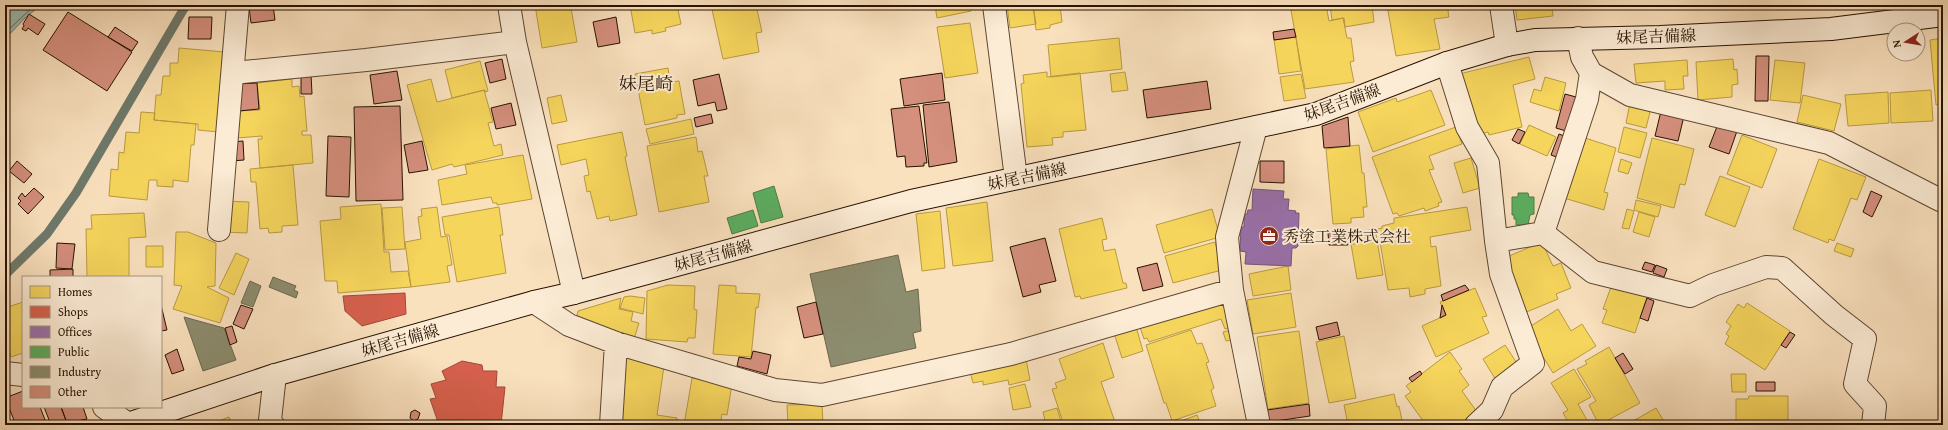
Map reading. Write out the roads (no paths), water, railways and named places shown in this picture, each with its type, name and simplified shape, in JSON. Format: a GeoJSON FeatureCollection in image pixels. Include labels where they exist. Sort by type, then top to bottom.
{"type":"FeatureCollection","features":[{"type":"Feature","properties":{"kind":"street"},"geometry":{"type":"LineString","coordinates":[[219,230],[238,5]]}},
{"type":"Feature","properties":{"kind":"street"},"geometry":{"type":"LineString","coordinates":[[509,5],[515,42],[574,293]]}},
{"type":"Feature","properties":{"kind":"street"},"geometry":{"type":"LineString","coordinates":[[994,5],[1016,178]]}},
{"type":"Feature","properties":{"kind":"street"},"geometry":{"type":"LineString","coordinates":[[1501,5],[1508,45]]}},
{"type":"Feature","properties":{"kind":"street","name":"妹尾吉備線"},"geometry":{"type":"LineString","coordinates":[[126,425],[275,375],[534,302],[574,293],[911,201],[1316,114],[1447,62],[1508,45],[1535,40],[1660,37],[1831,29],[1943,15]]}},
{"type":"Feature","properties":{"kind":"street"},"geometry":{"type":"LineString","coordinates":[[1578,38],[1582,57],[1591,73],[1630,95],[1829,143],[1940,200],[1943,198]]}},
{"type":"Feature","properties":{"kind":"street"},"geometry":{"type":"LineString","coordinates":[[233,73],[366,60],[515,42]]}},
{"type":"Feature","properties":{"kind":"street"},"geometry":{"type":"LineString","coordinates":[[1447,62],[1467,127],[1488,163],[1501,274],[1534,363],[1502,387],[1492,410],[1476,425]]}},
{"type":"Feature","properties":{"kind":"street"},"geometry":{"type":"LineString","coordinates":[[1543,233],[1588,99],[1591,73]]}},
{"type":"Feature","properties":{"kind":"street"},"geometry":{"type":"LineString","coordinates":[[1256,127],[1227,238],[1232,290],[1259,425]]}},
{"type":"Feature","properties":{"kind":"street"},"geometry":{"type":"LineString","coordinates":[[1496,241],[1543,233],[1593,272],[1690,296],[1713,285],[1766,267],[1782,268],[1834,315],[1865,339],[1855,384],[1875,406],[1872,425]]}},
{"type":"Feature","properties":{"kind":"street"},"geometry":{"type":"LineString","coordinates":[[534,302],[569,325],[616,343],[775,390],[822,395],[1011,354],[1232,290]]}},
{"type":"Feature","properties":{"kind":"street"},"geometry":{"type":"LineString","coordinates":[[611,425],[616,343]]}},
{"type":"Feature","properties":{"kind":"street"},"geometry":{"type":"LineString","coordinates":[[5,373],[22,375]]}},
{"type":"Feature","properties":{"kind":"street"},"geometry":{"type":"LineString","coordinates":[[273,425],[270,420],[275,375]]}},
{"type":"Feature","properties":{"kind":"street"},"geometry":{"type":"LineString","coordinates":[[105,408],[126,425]]}},
{"type":"Feature","properties":{"kind":"water"},"geometry":{"type":"Polygon","coordinates":[[[5,5],[41,5],[25,18],[5,39],[5,5]]]}},
{"type":"Feature","properties":{"kind":"waterway"},"geometry":{"type":"LineString","coordinates":[[5,275],[47,234],[76,193],[186,5]]}},
{"type":"Feature","properties":{"kind":"place","name":"秀塗工業株式会社"},"geometry":{"type":"Point","coordinates":[1269,236]}},
{"type":"Feature","properties":{"kind":"district","name":"妹尾崎"},"geometry":{"type":"Point","coordinates":[646,84]}}]}
